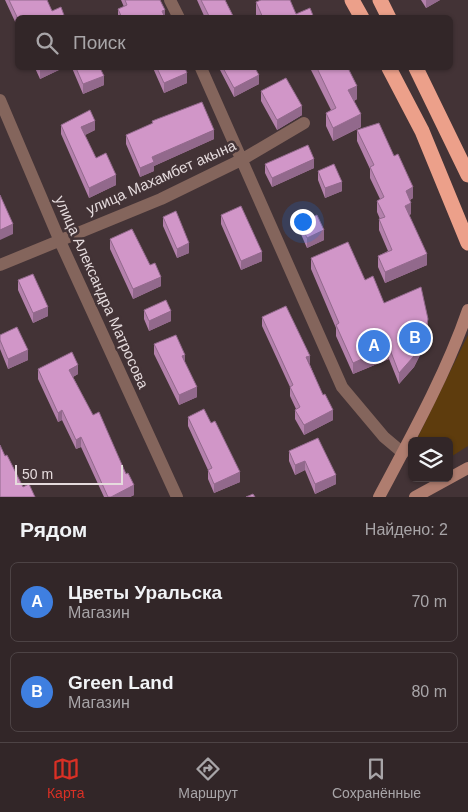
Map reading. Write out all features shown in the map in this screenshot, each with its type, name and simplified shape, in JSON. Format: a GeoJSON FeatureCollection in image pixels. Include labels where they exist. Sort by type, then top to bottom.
{"type":"FeatureCollection","features":[{"type":"Feature","properties":{"kind":"highway"},"geometry":{"type":"LineString","coordinates":[[352,0],[360,15]]}},
{"type":"Feature","properties":{"kind":"highway"},"geometry":{"type":"LineString","coordinates":[[380,0],[388,15]]}},
{"type":"Feature","properties":{"kind":"highway"},"geometry":{"type":"LineString","coordinates":[[390,70],[422,131],[468,243]]}},
{"type":"Feature","properties":{"kind":"highway"},"geometry":{"type":"LineString","coordinates":[[417,70],[467,172]]}},
{"type":"Feature","properties":{"kind":"street"},"geometry":{"type":"LineString","coordinates":[[170,0],[177,15]]}},
{"type":"Feature","properties":{"kind":"street"},"geometry":{"type":"LineString","coordinates":[[202,70],[243,159],[342,387],[384,437],[403,453]]}},
{"type":"Feature","properties":{"kind":"street","name":"улица Александра Матросова"},"geometry":{"type":"LineString","coordinates":[[0,100],[59,239],[177,497]]}},
{"type":"Feature","properties":{"kind":"street","name":"улица Махамбет акына"},"geometry":{"type":"LineString","coordinates":[[0,265],[59,239],[161,199],[243,159],[304,123]]}},
{"type":"Feature","properties":{"kind":"street"},"geometry":{"type":"LineString","coordinates":[[379,497],[403,453],[459,335],[468,310]]}},
{"type":"Feature","properties":{"kind":"street"},"geometry":{"type":"LineString","coordinates":[[415,497],[468,468]]}},
{"type":"Feature","properties":{"kind":"shaded area"},"geometry":{"type":"Polygon","coordinates":[[[468,335],[468,446],[453,455],[453,437],[418,437],[468,335]]]}},
{"type":"Feature","properties":{"kind":"building"},"geometry":{"type":"Polygon","coordinates":[[[9,0],[47,0],[52,11],[61,7],[64,15],[16,15],[9,0]]]}},
{"type":"Feature","properties":{"kind":"building"},"geometry":{"type":"Polygon","coordinates":[[[125,0],[160,0],[165,10],[162,11],[164,15],[121,15],[118,9],[127,5],[125,0]]]}},
{"type":"Feature","properties":{"kind":"building"},"geometry":{"type":"Polygon","coordinates":[[[201,0],[225,0],[232,15],[208,15],[201,0]]]}},
{"type":"Feature","properties":{"kind":"building"},"geometry":{"type":"Polygon","coordinates":[[[261,0],[290,0],[296,14],[310,8],[313,15],[262,15],[256,2],[261,0]]]}},
{"type":"Feature","properties":{"kind":"building"},"geometry":{"type":"Polygon","coordinates":[[[77,70],[101,70],[104,76],[83,84],[77,70]]]}},
{"type":"Feature","properties":{"kind":"building"},"geometry":{"type":"Polygon","coordinates":[[[158,70],[186,70],[187,73],[164,83],[158,70]]]}},
{"type":"Feature","properties":{"kind":"building"},"geometry":{"type":"Polygon","coordinates":[[[224,70],[256,70],[259,75],[234,88],[224,70]]]}},
{"type":"Feature","properties":{"kind":"building"},"geometry":{"type":"Polygon","coordinates":[[[318,70],[349,70],[357,86],[348,90],[361,114],[333,128],[326,113],[336,108],[318,70]]]}},
{"type":"Feature","properties":{"kind":"building"},"geometry":{"type":"Polygon","coordinates":[[[286,78],[302,106],[277,120],[261,91],[286,78]]]}},
{"type":"Feature","properties":{"kind":"building"},"geometry":{"type":"Polygon","coordinates":[[[202,102],[214,130],[152,157],[154,162],[140,168],[126,135],[153,123],[152,121],[202,102]]]}},
{"type":"Feature","properties":{"kind":"building"},"geometry":{"type":"Polygon","coordinates":[[[90,110],[95,121],[81,127],[96,158],[106,153],[116,175],[89,188],[61,125],[90,110]]]}},
{"type":"Feature","properties":{"kind":"building"},"geometry":{"type":"Polygon","coordinates":[[[379,123],[394,156],[398,154],[413,187],[406,191],[411,203],[405,206],[427,254],[385,272],[378,256],[392,250],[379,219],[385,217],[377,201],[384,197],[370,167],[374,165],[357,130],[379,123]]]}},
{"type":"Feature","properties":{"kind":"building"},"geometry":{"type":"Polygon","coordinates":[[[308,145],[314,159],[272,178],[265,164],[308,145]]]}},
{"type":"Feature","properties":{"kind":"building"},"geometry":{"type":"Polygon","coordinates":[[[334,164],[342,182],[325,188],[318,171],[334,164]]]}},
{"type":"Feature","properties":{"kind":"building"},"geometry":{"type":"Polygon","coordinates":[[[0,195],[13,224],[0,230],[0,195]]]}},
{"type":"Feature","properties":{"kind":"building"},"geometry":{"type":"Polygon","coordinates":[[[241,206],[262,252],[241,261],[221,215],[241,206]]]}},
{"type":"Feature","properties":{"kind":"building"},"geometry":{"type":"Polygon","coordinates":[[[176,211],[189,243],[177,249],[163,217],[176,211]]]}},
{"type":"Feature","properties":{"kind":"building"},"geometry":{"type":"Polygon","coordinates":[[[317,215],[324,230],[307,238],[300,223],[317,215]]]}},
{"type":"Feature","properties":{"kind":"building"},"geometry":{"type":"Polygon","coordinates":[[[132,229],[150,265],[155,263],[161,277],[133,289],[110,239],[132,229]]]}},
{"type":"Feature","properties":{"kind":"building"},"geometry":{"type":"Polygon","coordinates":[[[348,242],[365,280],[373,276],[384,303],[421,287],[428,319],[425,334],[414,356],[399,373],[389,347],[353,363],[336,325],[339,323],[311,258],[348,242]]]}},
{"type":"Feature","properties":{"kind":"building"},"geometry":{"type":"Polygon","coordinates":[[[33,274],[48,307],[33,313],[18,280],[33,274]]]}},
{"type":"Feature","properties":{"kind":"building"},"geometry":{"type":"Polygon","coordinates":[[[166,300],[171,311],[149,321],[144,310],[166,300]]]}},
{"type":"Feature","properties":{"kind":"building"},"geometry":{"type":"Polygon","coordinates":[[[286,306],[310,356],[306,357],[323,395],[325,394],[333,410],[304,425],[295,410],[300,407],[290,387],[293,385],[262,317],[286,306]]]}},
{"type":"Feature","properties":{"kind":"building"},"geometry":{"type":"Polygon","coordinates":[[[17,327],[28,350],[8,359],[0,340],[0,335],[17,327]]]}},
{"type":"Feature","properties":{"kind":"building"},"geometry":{"type":"Polygon","coordinates":[[[176,335],[185,355],[182,356],[197,387],[179,395],[154,344],[176,335]]]}},
{"type":"Feature","properties":{"kind":"building"},"geometry":{"type":"Polygon","coordinates":[[[72,352],[78,365],[69,370],[93,415],[99,412],[126,474],[128,473],[134,485],[111,497],[108,497],[81,437],[76,440],[62,410],[58,413],[38,369],[72,352]]]}},
{"type":"Feature","properties":{"kind":"building"},"geometry":{"type":"Polygon","coordinates":[[[204,409],[211,423],[215,421],[240,472],[214,484],[208,470],[212,468],[188,417],[204,409]]]}},
{"type":"Feature","properties":{"kind":"building"},"geometry":{"type":"Polygon","coordinates":[[[318,438],[336,475],[315,484],[305,461],[295,465],[289,451],[318,438]]]}},
{"type":"Feature","properties":{"kind":"building"},"geometry":{"type":"Polygon","coordinates":[[[0,445],[23,487],[29,484],[35,497],[0,497],[0,445]]]}},
{"type":"Feature","properties":{"kind":"place","name":"Green Land"},"geometry":{"type":"Point","coordinates":[415,338]}},
{"type":"Feature","properties":{"kind":"place","name":"Цветы Уральска"},"geometry":{"type":"Point","coordinates":[374,346]}}]}
